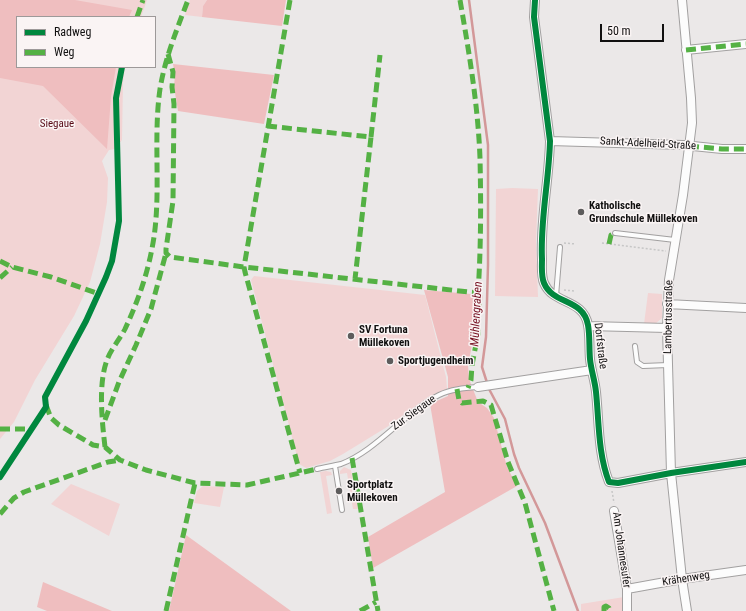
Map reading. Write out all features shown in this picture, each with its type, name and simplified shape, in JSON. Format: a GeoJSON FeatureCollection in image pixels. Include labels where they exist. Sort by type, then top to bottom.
{"type":"FeatureCollection","features":[{"type":"Feature","properties":{"kind":"street","name":"Dorfstraße"},"geometry":{"type":"LineString","coordinates":[[535,0],[534,17],[550,141],[550,156],[541,241],[544,283],[576,306],[585,315],[588,326],[590,361],[595,381],[605,472],[609,482],[618,483],[671,473],[746,462]]}},
{"type":"Feature","properties":{"kind":"street","name":"Lambertusstraße"},"geometry":{"type":"LineString","coordinates":[[682,0],[692,123],[683,195],[669,280],[667,328],[671,473],[682,579],[688,611]]}},
{"type":"Feature","properties":{"kind":"street"},"geometry":{"type":"LineString","coordinates":[[686,50],[746,44]]}},
{"type":"Feature","properties":{"kind":"street","name":"Sankt-Adelheid-Straße"},"geometry":{"type":"LineString","coordinates":[[550,141],[746,149]]}},
{"type":"Feature","properties":{"kind":"street"},"geometry":{"type":"LineString","coordinates":[[667,304],[746,308]]}},
{"type":"Feature","properties":{"kind":"street"},"geometry":{"type":"LineString","coordinates":[[588,326],[667,328]]}},
{"type":"Feature","properties":{"kind":"street","name":"Zur Siegaue"},"geometry":{"type":"LineString","coordinates":[[478,387],[592,370]]}},
{"type":"Feature","properties":{"kind":"street","name":"Am Johannesufer"},"geometry":{"type":"LineString","coordinates":[[614,512],[627,589],[627,611]]}},
{"type":"Feature","properties":{"kind":"street","name":"Krähenweg"},"geometry":{"type":"LineString","coordinates":[[627,589],[682,579],[746,570]]}},
{"type":"Feature","properties":{"kind":"lane"},"geometry":{"type":"LineString","coordinates":[[615,233],[675,240]]}},
{"type":"Feature","properties":{"kind":"lane"},"geometry":{"type":"LineString","coordinates":[[556,293],[560,247]]}},
{"type":"Feature","properties":{"kind":"lane"},"geometry":{"type":"LineString","coordinates":[[634,346],[637,362],[643,366],[668,365]]}},
{"type":"Feature","properties":{"kind":"lane","name":"Zur Siegaue"},"geometry":{"type":"LineString","coordinates":[[317,469],[335,466],[360,453],[424,404],[440,394],[457,389],[478,387]]}},
{"type":"Feature","properties":{"kind":"lane"},"geometry":{"type":"LineString","coordinates":[[335,466],[342,510]]}},
{"type":"Feature","properties":{"kind":"path"},"geometry":{"type":"LineString","coordinates":[[602,243],[673,252]]}},
{"type":"Feature","properties":{"kind":"path"},"geometry":{"type":"LineString","coordinates":[[556,293],[574,291]]}},
{"type":"Feature","properties":{"kind":"green space","name":"Siegaue"},"geometry":{"type":"Polygon","coordinates":[[[0,0],[147,0],[141,16],[16,16],[16,68],[125,68],[123,82],[122,140],[115,149],[109,150],[102,161],[108,178],[107,202],[100,244],[90,282],[74,316],[35,380],[14,422],[0,439],[0,0]]]}},
{"type":"Feature","properties":{"kind":"green space"},"geometry":{"type":"Polygon","coordinates":[[[190,0],[207,0],[203,6],[202,17],[185,15],[190,0]]]}},
{"type":"Feature","properties":{"kind":"green space"},"geometry":{"type":"Polygon","coordinates":[[[496,189],[538,189],[536,242],[538,297],[495,296],[496,189]]]}},
{"type":"Feature","properties":{"kind":"green space","name":"SV Fortuna Müllekoven"},"geometry":{"type":"Polygon","coordinates":[[[254,276],[425,295],[446,377],[447,389],[428,397],[387,427],[330,461],[306,468],[299,464],[251,280],[254,276]]]}},
{"type":"Feature","properties":{"kind":"green space"},"geometry":{"type":"Polygon","coordinates":[[[648,293],[662,294],[662,318],[655,324],[644,324],[648,293]]]}},
{"type":"Feature","properties":{"kind":"green space"},"geometry":{"type":"Polygon","coordinates":[[[344,467],[351,470],[358,509],[353,509],[347,473],[340,474],[340,471],[344,467]]]}},
{"type":"Feature","properties":{"kind":"green space"},"geometry":{"type":"Polygon","coordinates":[[[320,472],[331,472],[332,475],[326,476],[332,513],[327,514],[320,472]]]}},
{"type":"Feature","properties":{"kind":"green space"},"geometry":{"type":"Polygon","coordinates":[[[71,484],[120,504],[109,536],[51,504],[71,484]]]}},
{"type":"Feature","properties":{"kind":"green space"},"geometry":{"type":"Polygon","coordinates":[[[203,486],[224,487],[220,507],[194,503],[197,491],[203,486]]]}},
{"type":"Feature","properties":{"kind":"green space"},"geometry":{"type":"Polygon","coordinates":[[[624,597],[623,611],[581,611],[581,604],[624,597]]]}},
{"type":"Feature","properties":{"kind":"shaded area"},"geometry":{"type":"Polygon","coordinates":[[[0,0],[75,0],[132,10],[129,16],[16,16],[16,68],[116,68],[111,97],[107,149],[43,86],[0,78],[0,0]]]}},
{"type":"Feature","properties":{"kind":"shaded area"},"geometry":{"type":"Polygon","coordinates":[[[207,0],[286,0],[282,26],[202,17],[203,6],[207,0]]]}},
{"type":"Feature","properties":{"kind":"shaded area"},"geometry":{"type":"Polygon","coordinates":[[[173,64],[274,75],[264,124],[178,111],[174,87],[175,75],[173,64]]]}},
{"type":"Feature","properties":{"kind":"shaded area"},"geometry":{"type":"Polygon","coordinates":[[[424,290],[483,295],[479,324],[473,340],[468,365],[469,379],[478,402],[487,408],[494,418],[507,467],[517,486],[373,568],[368,537],[445,492],[430,404],[448,396],[448,377],[424,290]]]}},
{"type":"Feature","properties":{"kind":"shaded area"},"geometry":{"type":"Polygon","coordinates":[[[186,535],[291,611],[169,611],[186,535]]]}},
{"type":"Feature","properties":{"kind":"shaded area"},"geometry":{"type":"Polygon","coordinates":[[[43,582],[112,611],[47,611],[37,607],[43,582]]]}},
{"type":"Feature","properties":{"kind":"waterway","name":"Mühlengraben"},"geometry":{"type":"LineString","coordinates":[[469,0],[488,145],[488,265],[486,337],[482,367],[489,389],[505,419],[519,468],[545,523],[578,611]]}},
{"type":"Feature","properties":{"kind":"marked path"},"geometry":{"type":"LineString","coordinates":[[137,16],[143,0]]}},
{"type":"Feature","properties":{"kind":"marked path"},"geometry":{"type":"LineString","coordinates":[[105,447],[102,380],[107,360],[125,329],[135,307],[149,261],[156,219],[157,126],[160,89],[168,55],[188,0]]}},
{"type":"Feature","properties":{"kind":"marked path"},"geometry":{"type":"LineString","coordinates":[[290,0],[244,267],[300,473]]}},
{"type":"Feature","properties":{"kind":"marked path"},"geometry":{"type":"LineString","coordinates":[[460,0],[475,98],[480,158],[480,260],[478,293],[480,293],[477,321],[478,334],[472,365],[471,380],[468,388]]}},
{"type":"Feature","properties":{"kind":"marked path"},"geometry":{"type":"LineString","coordinates":[[686,50],[746,44]]}},
{"type":"Feature","properties":{"kind":"marked path"},"geometry":{"type":"LineString","coordinates":[[168,54],[173,72],[172,87],[174,104],[173,201],[166,249],[166,253],[170,257],[244,267],[478,293]]}},
{"type":"Feature","properties":{"kind":"marked path"},"geometry":{"type":"LineString","coordinates":[[371,137],[380,55]]}},
{"type":"Feature","properties":{"kind":"marked path"},"geometry":{"type":"LineString","coordinates":[[267,126],[371,137],[355,279]]}},
{"type":"Feature","properties":{"kind":"marked path"},"geometry":{"type":"LineString","coordinates":[[689,146],[722,149],[746,149]]}},
{"type":"Feature","properties":{"kind":"marked path"},"geometry":{"type":"LineString","coordinates":[[609,244],[611,235],[615,233]]}},
{"type":"Feature","properties":{"kind":"marked path"},"geometry":{"type":"LineString","coordinates":[[105,420],[119,382],[151,309],[166,253]]}},
{"type":"Feature","properties":{"kind":"marked path"},"geometry":{"type":"LineString","coordinates":[[0,261],[12,267],[51,277],[99,294]]}},
{"type":"Feature","properties":{"kind":"marked path"},"geometry":{"type":"LineString","coordinates":[[0,278],[12,267]]}},
{"type":"Feature","properties":{"kind":"marked path"},"geometry":{"type":"LineString","coordinates":[[457,389],[459,400],[462,403],[483,401],[491,405],[508,462],[525,503],[554,611]]}},
{"type":"Feature","properties":{"kind":"marked path"},"geometry":{"type":"LineString","coordinates":[[46,405],[51,418],[59,425],[93,445],[105,447],[120,460],[146,470],[195,483],[247,485],[317,469]]}},
{"type":"Feature","properties":{"kind":"marked path"},"geometry":{"type":"LineString","coordinates":[[0,429],[31,429]]}},
{"type":"Feature","properties":{"kind":"marked path"},"geometry":{"type":"LineString","coordinates":[[352,458],[378,611]]}},
{"type":"Feature","properties":{"kind":"marked path"},"geometry":{"type":"LineString","coordinates":[[0,514],[14,498],[24,492],[108,462],[120,460]]}},
{"type":"Feature","properties":{"kind":"marked path"},"geometry":{"type":"LineString","coordinates":[[166,611],[195,483]]}},
{"type":"Feature","properties":{"kind":"marked path"},"geometry":{"type":"LineString","coordinates":[[360,611],[376,602]]}},
{"type":"Feature","properties":{"kind":"marked path"},"geometry":{"type":"LineString","coordinates":[[604,611],[604,607],[606,606],[610,611]]}},
{"type":"Feature","properties":{"kind":"cycle path"},"geometry":{"type":"LineString","coordinates":[[535,0],[534,17],[550,141],[542,230],[542,277],[548,290],[580,310],[585,316],[588,325],[590,359],[596,392],[601,449],[605,471],[609,482],[618,483],[671,473],[746,462]]}},
{"type":"Feature","properties":{"kind":"cycle path"},"geometry":{"type":"LineString","coordinates":[[0,477],[46,407],[45,397],[86,321],[112,261],[119,221],[116,98],[122,68]]}},
{"type":"Feature","properties":{"kind":"place","name":"Katholische Grundschule Müllekoven"},"geometry":{"type":"Point","coordinates":[581,212]}},
{"type":"Feature","properties":{"kind":"place","name":"SV Fortuna Müllekoven"},"geometry":{"type":"Point","coordinates":[351,336]}},
{"type":"Feature","properties":{"kind":"place","name":"Sportjugendheim"},"geometry":{"type":"Point","coordinates":[390,361]}},
{"type":"Feature","properties":{"kind":"place","name":"Sportplatz Müllekoven"},"geometry":{"type":"Point","coordinates":[339,491]}}]}
